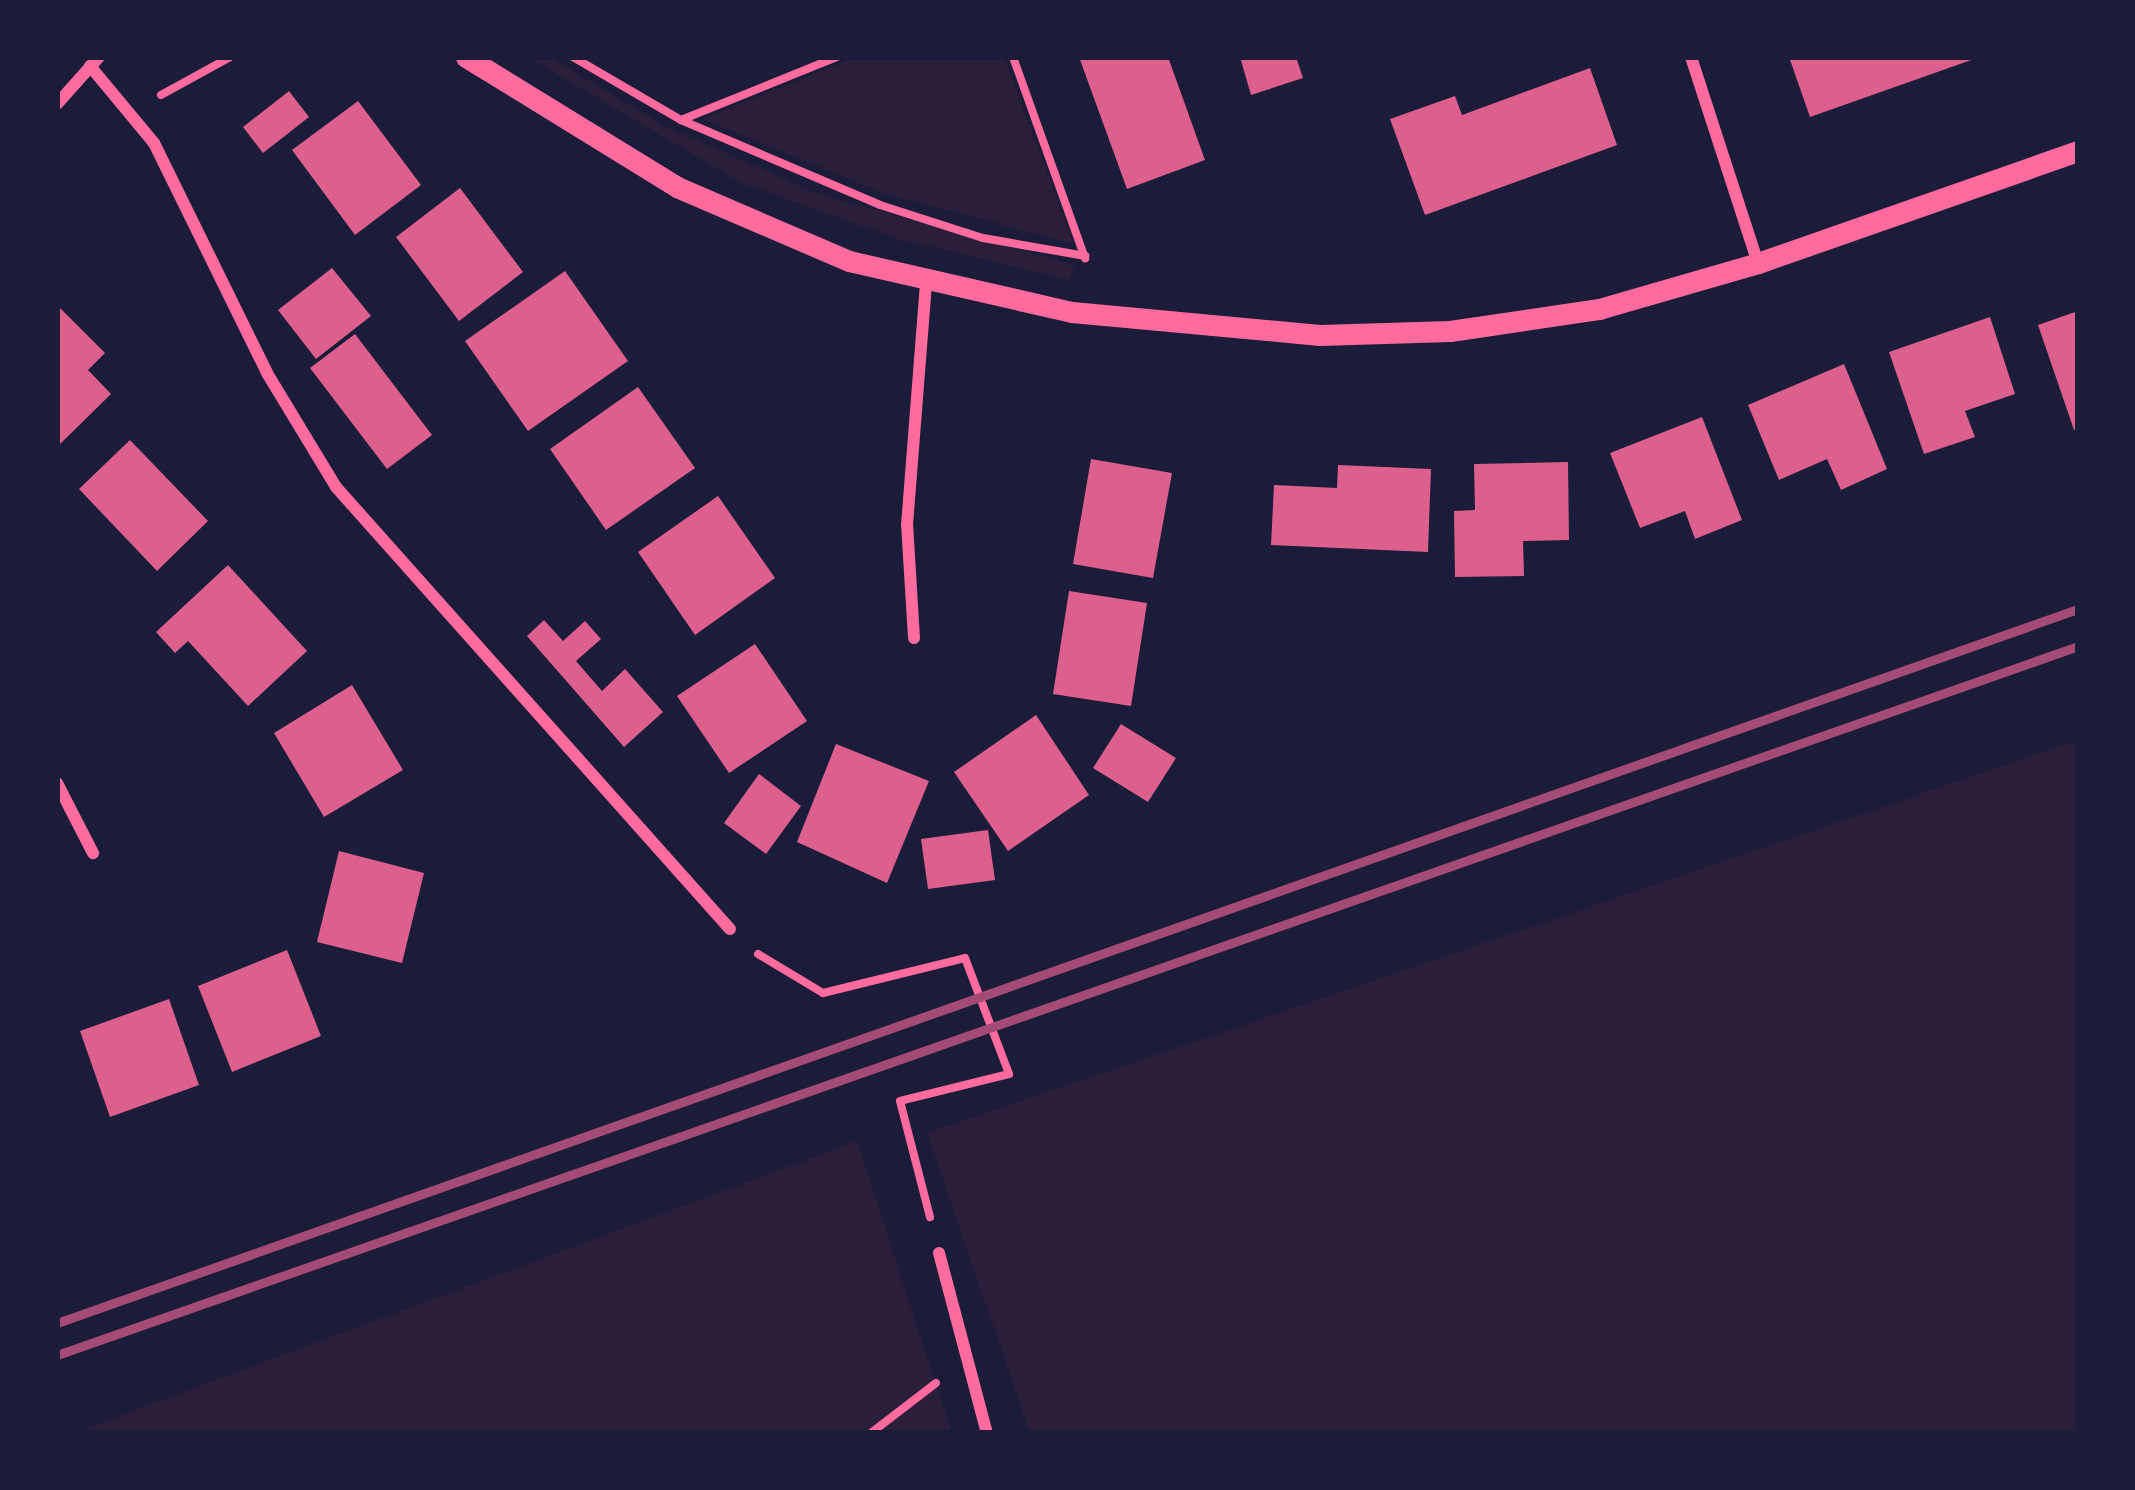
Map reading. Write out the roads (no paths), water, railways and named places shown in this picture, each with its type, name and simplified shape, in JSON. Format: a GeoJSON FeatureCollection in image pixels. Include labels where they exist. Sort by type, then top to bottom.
{"type":"FeatureCollection","features":[{"type":"Feature","properties":{"kind":"street"},"geometry":{"type":"LineString","coordinates":[[466,57],[677,187],[849,261],[1072,312],[1320,335],[1450,331],[1599,309],[1758,263],[2078,151]]}},
{"type":"Feature","properties":{"kind":"street"},"geometry":{"type":"LineString","coordinates":[[1691,57],[1758,263]]}},
{"type":"Feature","properties":{"kind":"street"},"geometry":{"type":"LineString","coordinates":[[57,104],[94,62],[133,110],[283,404],[336,487],[730,929]]}},
{"type":"Feature","properties":{"kind":"street"},"geometry":{"type":"LineString","coordinates":[[914,638],[907,525],[926,282]]}},
{"type":"Feature","properties":{"kind":"street"},"geometry":{"type":"LineString","coordinates":[[57,783],[93,853]]}},
{"type":"Feature","properties":{"kind":"street"},"geometry":{"type":"LineString","coordinates":[[939,1253],[987,1433]]}},
{"type":"Feature","properties":{"kind":"railway"},"geometry":{"type":"LineString","coordinates":[[57,1323],[2078,609]]}},
{"type":"Feature","properties":{"kind":"railway"},"geometry":{"type":"LineString","coordinates":[[57,1355],[2078,646]]}}]}
